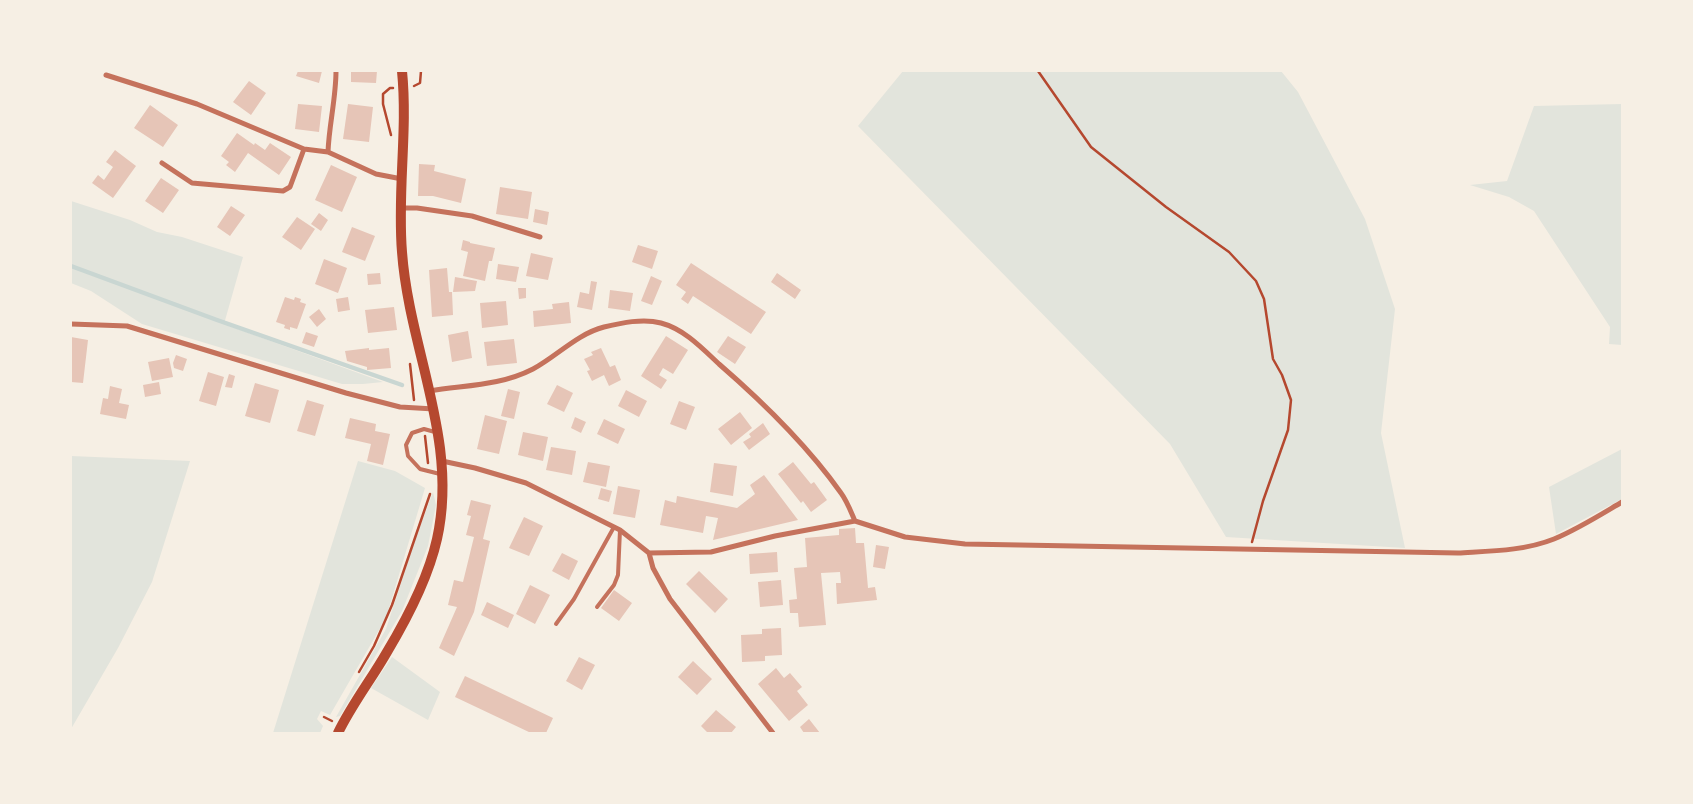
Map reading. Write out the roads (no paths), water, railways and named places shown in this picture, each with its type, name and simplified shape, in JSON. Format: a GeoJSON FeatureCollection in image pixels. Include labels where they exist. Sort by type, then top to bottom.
{"type":"FeatureCollection","features":[{"type":"Feature","properties":{"kind":"main road"},"geometry":{"type":"LineString","coordinates":[[338,733],[410,612],[427,574],[437,539],[443,498],[442,461],[434,409],[412,317],[402,253],[404,87],[402,71]]}},
{"type":"Feature","properties":{"kind":"street"},"geometry":{"type":"LineString","coordinates":[[328,152],[336,88],[336,71]]}},
{"type":"Feature","properties":{"kind":"street"},"geometry":{"type":"LineString","coordinates":[[106,75],[197,104],[304,148],[328,152],[376,174],[402,179]]}},
{"type":"Feature","properties":{"kind":"street"},"geometry":{"type":"LineString","coordinates":[[162,164],[192,183],[284,191],[290,187],[304,148]]}},
{"type":"Feature","properties":{"kind":"street"},"geometry":{"type":"LineString","coordinates":[[402,208],[417,208],[472,216],[540,237]]}},
{"type":"Feature","properties":{"kind":"street"},"geometry":{"type":"LineString","coordinates":[[430,391],[486,385],[504,381],[532,370],[558,354],[581,336],[603,327],[638,321],[660,323],[680,331],[754,394],[803,445],[842,495],[855,521]]}},
{"type":"Feature","properties":{"kind":"street"},"geometry":{"type":"LineString","coordinates":[[71,324],[127,326],[346,393],[400,407],[434,409]]}},
{"type":"Feature","properties":{"kind":"street"},"geometry":{"type":"LineString","coordinates":[[442,461],[475,468],[526,483],[617,528],[649,552],[654,568],[670,599],[773,733]]}},
{"type":"Feature","properties":{"kind":"street"},"geometry":{"type":"LineString","coordinates":[[649,552],[711,552],[775,536],[855,521],[905,538],[965,544],[1458,553],[1500,551],[1552,539],[1580,526],[1622,502]]}},
{"type":"Feature","properties":{"kind":"lane"},"geometry":{"type":"LineString","coordinates":[[438,433],[424,429],[412,433],[406,445],[408,456],[420,469],[442,475]]}},
{"type":"Feature","properties":{"kind":"lane"},"geometry":{"type":"LineString","coordinates":[[597,607],[614,585],[618,575],[617,528]]}},
{"type":"Feature","properties":{"kind":"lane"},"geometry":{"type":"LineString","coordinates":[[556,624],[574,600],[617,528]]}},
{"type":"Feature","properties":{"kind":"waterway"},"geometry":{"type":"LineString","coordinates":[[71,266],[402,385]]}}]}
